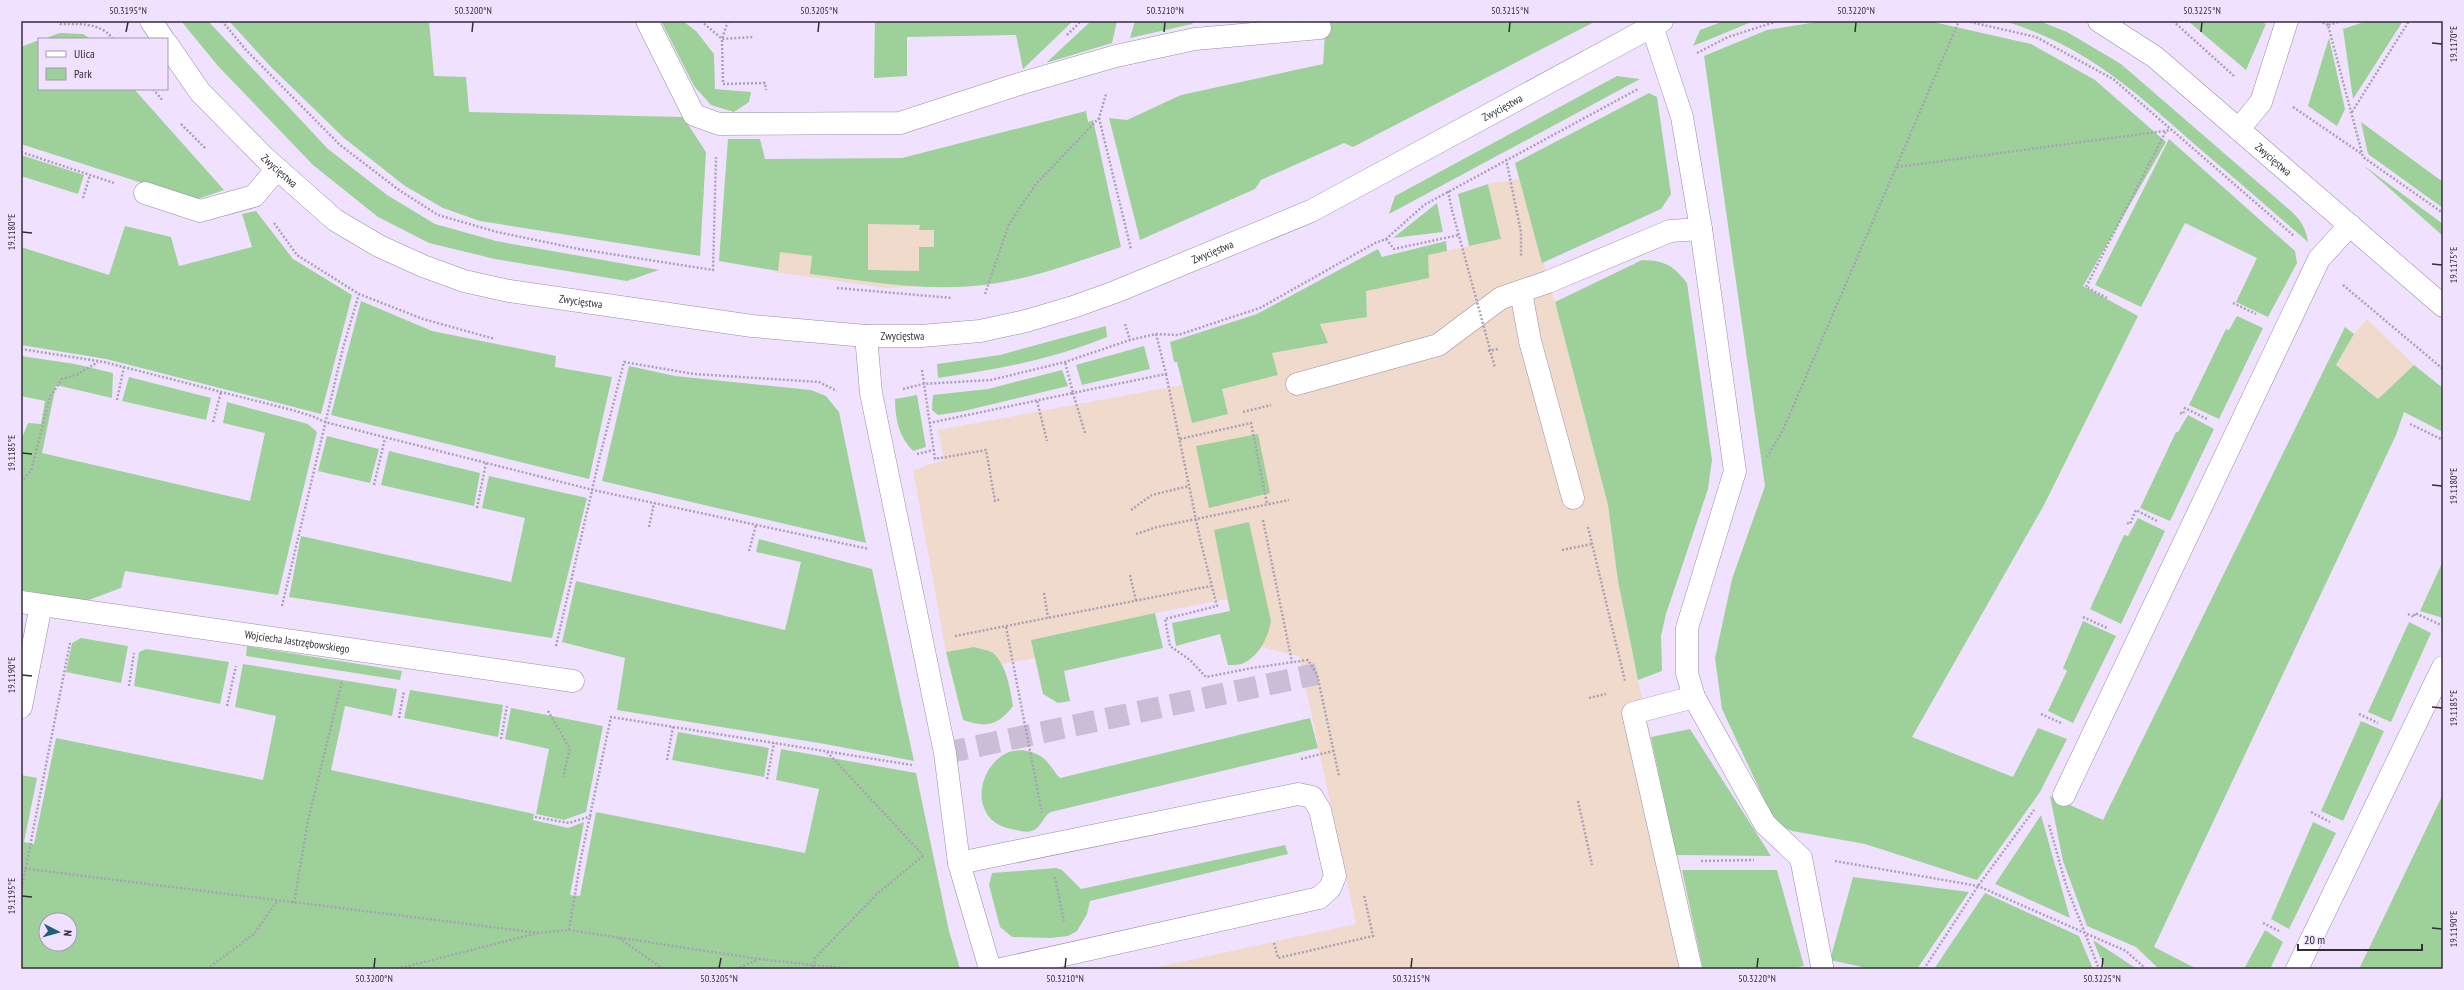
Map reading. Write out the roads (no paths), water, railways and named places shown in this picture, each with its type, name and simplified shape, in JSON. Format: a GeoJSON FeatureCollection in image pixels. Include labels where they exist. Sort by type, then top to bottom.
{"type":"FeatureCollection","features":[{"type":"Feature","properties":{"kind":"street"},"geometry":{"type":"LineString","coordinates":[[152,21],[162,38]]}},
{"type":"Feature","properties":{"kind":"street"},"geometry":{"type":"LineString","coordinates":[[647,21],[694,115],[719,124],[900,123],[1016,85],[1116,56],[1195,39],[1320,28]]}},
{"type":"Feature","properties":{"kind":"street","name":"Zwycięstwa"},"geometry":{"type":"LineString","coordinates":[[2099,21],[2155,57],[2443,306]]}},
{"type":"Feature","properties":{"kind":"street"},"geometry":{"type":"LineString","coordinates":[[2239,129],[2261,102],[2287,21]]}},
{"type":"Feature","properties":{"kind":"street"},"geometry":{"type":"LineString","coordinates":[[1657,23],[1682,117],[1701,229],[1735,471],[1687,628],[1687,672],[1694,697],[1765,824],[1801,858],[1822,966]]}},
{"type":"Feature","properties":{"kind":"street","name":"Zwycięstwa"},"geometry":{"type":"LineString","coordinates":[[168,45],[200,92],[277,169],[335,220],[379,246],[423,266],[464,281],[508,291],[752,326],[866,336],[921,336],[980,331],[1026,321],[1116,292],[1311,211],[1657,23]]}},
{"type":"Feature","properties":{"kind":"street"},"geometry":{"type":"LineString","coordinates":[[146,193],[200,211],[254,196],[277,169]]}},
{"type":"Feature","properties":{"kind":"street"},"geometry":{"type":"LineString","coordinates":[[2064,795],[2318,259],[2350,225]]}},
{"type":"Feature","properties":{"kind":"street"},"geometry":{"type":"LineString","coordinates":[[1297,384],[1438,345],[1501,298],[1521,292],[1670,231],[1701,229]]}},
{"type":"Feature","properties":{"kind":"street"},"geometry":{"type":"LineString","coordinates":[[1521,292],[1530,341],[1573,498]]}},
{"type":"Feature","properties":{"kind":"street"},"geometry":{"type":"LineString","coordinates":[[866,336],[870,393],[945,753],[959,862],[990,969]]}},
{"type":"Feature","properties":{"kind":"street"},"geometry":{"type":"LineString","coordinates":[[21,707],[31,603]]}},
{"type":"Feature","properties":{"kind":"street","name":"Wojciecha Jastrzębowskiego"},"geometry":{"type":"LineString","coordinates":[[31,603],[573,681]]}},
{"type":"Feature","properties":{"kind":"street"},"geometry":{"type":"LineString","coordinates":[[2297,969],[2443,667]]}},
{"type":"Feature","properties":{"kind":"street"},"geometry":{"type":"LineString","coordinates":[[1691,969],[1633,713],[1694,697]]}},
{"type":"Feature","properties":{"kind":"street"},"geometry":{"type":"LineString","coordinates":[[959,862],[1049,846],[1298,794],[1312,797],[1320,810],[1335,876],[1330,888],[1319,898],[1001,969]]}},
{"type":"Feature","properties":{"kind":"tunnel"},"geometry":{"type":"LineString","coordinates":[[945,753],[1317,674]]}}]}
